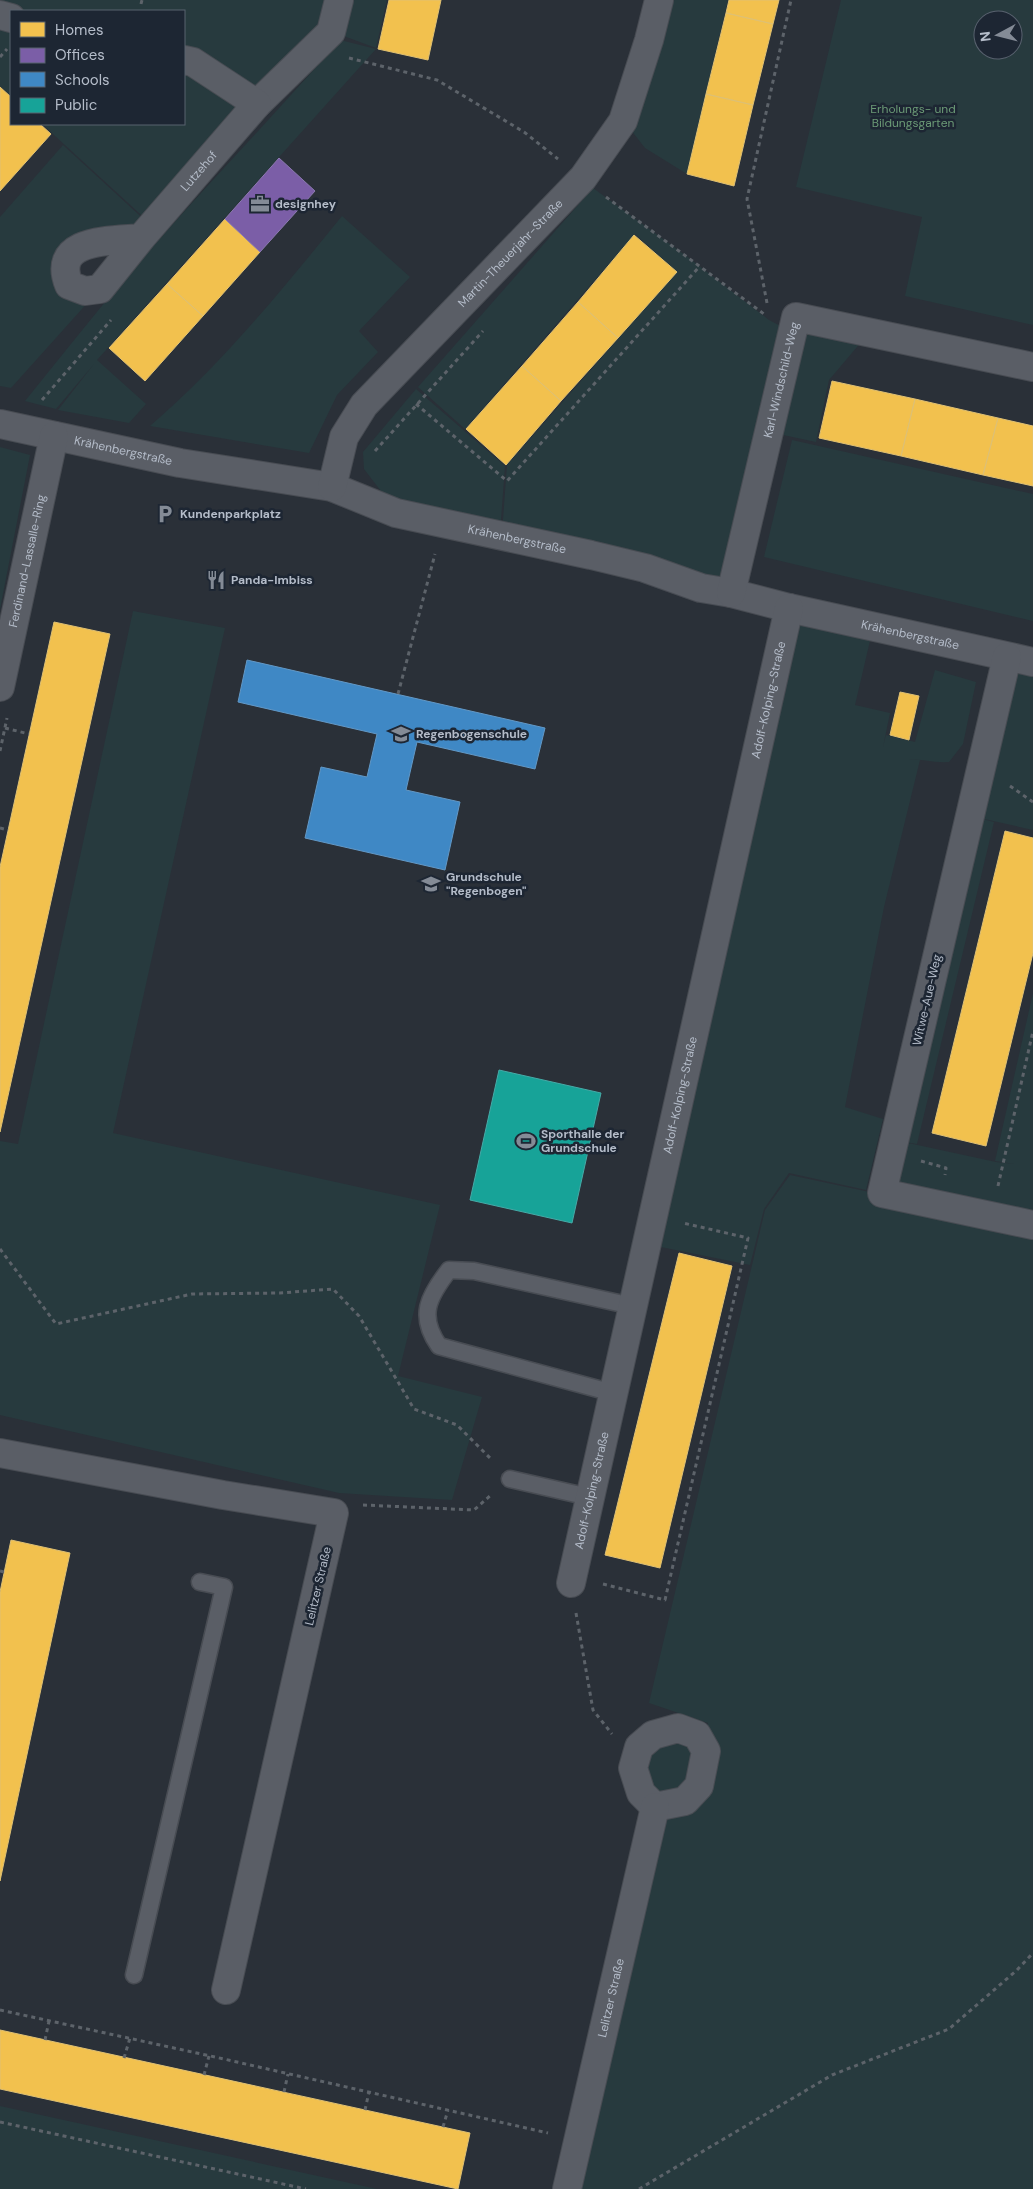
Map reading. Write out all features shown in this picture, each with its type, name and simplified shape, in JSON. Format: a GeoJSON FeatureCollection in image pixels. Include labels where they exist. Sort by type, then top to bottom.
{"type":"FeatureCollection","features":[{"type":"Feature","properties":{"kind":"street","name":"Lutzehof"},"geometry":{"type":"LineString","coordinates":[[141,238],[257,104],[331,32],[339,0]]}},
{"type":"Feature","properties":{"kind":"street","name":"Martin-Theuerjahr-Straße"},"geometry":{"type":"LineString","coordinates":[[332,487],[344,437],[364,405],[583,178],[623,121],[649,40],[659,0]]}},
{"type":"Feature","properties":{"kind":"street"},"geometry":{"type":"LineString","coordinates":[[185,60],[192,62],[257,104]]}},
{"type":"Feature","properties":{"kind":"street","name":"Karl-Windschild-Weg"},"geometry":{"type":"LineString","coordinates":[[731,593],[796,316],[1033,367]]}},
{"type":"Feature","properties":{"kind":"street","name":"Krähenbergstraße"},"geometry":{"type":"LineString","coordinates":[[0,424],[180,463],[332,487],[396,513],[645,568],[701,588],[731,593],[789,608],[1033,662]]}},
{"type":"Feature","properties":{"kind":"street","name":"Ferdinand-Lassalle-Ring"},"geometry":{"type":"LineString","coordinates":[[0,687],[54,436]]}},
{"type":"Feature","properties":{"kind":"street","name":"Adolf-Kolping-Straße"},"geometry":{"type":"LineString","coordinates":[[571,1583],[789,608]]}},
{"type":"Feature","properties":{"kind":"street","name":"Witwe-Aue-Weg"},"geometry":{"type":"LineString","coordinates":[[1007,657],[882,1193],[1033,1225]]}},
{"type":"Feature","properties":{"kind":"street","name":"Lelitzer Straße"},"geometry":{"type":"LineString","coordinates":[[0,1454],[223,1495],[334,1513],[226,1990]]}},
{"type":"Feature","properties":{"kind":"street"},"geometry":{"type":"LineString","coordinates":[[678,1728],[697,1735],[706,1751],[698,1786],[685,1800],[656,1807],[641,1793],[633,1768],[639,1747],[653,1735],[678,1728]]}},
{"type":"Feature","properties":{"kind":"street","name":"Lelitzer Straße"},"geometry":{"type":"LineString","coordinates":[[567,2189],[656,1807]]}},
{"type":"Feature","properties":{"kind":"lane"},"geometry":{"type":"LineString","coordinates":[[613,1392],[439,1346],[430,1333],[426,1313],[433,1290],[449,1270],[474,1271],[632,1306]]}},
{"type":"Feature","properties":{"kind":"lane"},"geometry":{"type":"LineString","coordinates":[[510,1479],[589,1497]]}},
{"type":"Feature","properties":{"kind":"lane"},"geometry":{"type":"LineString","coordinates":[[134,1975],[224,1587],[200,1582]]}},
{"type":"Feature","properties":{"kind":"path"},"geometry":{"type":"LineString","coordinates":[[348,51],[343,57],[437,80],[524,132],[770,318],[747,199],[791,0]]}},
{"type":"Feature","properties":{"kind":"path"},"geometry":{"type":"LineString","coordinates":[[416,404],[507,481],[700,266]]}},
{"type":"Feature","properties":{"kind":"path"},"geometry":{"type":"LineString","coordinates":[[41,401],[113,318]]}},
{"type":"Feature","properties":{"kind":"path"},"geometry":{"type":"LineString","coordinates":[[398,694],[436,549]]}},
{"type":"Feature","properties":{"kind":"path"},"geometry":{"type":"LineString","coordinates":[[5,728],[29,734]]}},
{"type":"Feature","properties":{"kind":"path"},"geometry":{"type":"LineString","coordinates":[[1004,782],[1033,802]]}},
{"type":"Feature","properties":{"kind":"path"},"geometry":{"type":"LineString","coordinates":[[0,828],[8,830]]}},
{"type":"Feature","properties":{"kind":"path"},"geometry":{"type":"LineString","coordinates":[[991,1216],[1033,1031]]}},
{"type":"Feature","properties":{"kind":"path"},"geometry":{"type":"LineString","coordinates":[[598,1583],[665,1600],[748,1238],[682,1223]]}},
{"type":"Feature","properties":{"kind":"path"},"geometry":{"type":"LineString","coordinates":[[0,1249],[56,1324],[192,1294],[280,1293],[333,1289],[359,1316],[414,1409],[458,1425],[510,1479]]}},
{"type":"Feature","properties":{"kind":"path"},"geometry":{"type":"LineString","coordinates":[[571,1583],[593,1710],[635,1762]]}},
{"type":"Feature","properties":{"kind":"path"},"geometry":{"type":"LineString","coordinates":[[639,2189],[832,2075],[949,2029],[1017,1970],[1033,1953]]}},
{"type":"Feature","properties":{"kind":"path"},"geometry":{"type":"LineString","coordinates":[[0,2010],[578,2140]]}},
{"type":"Feature","properties":{"kind":"path"},"geometry":{"type":"LineString","coordinates":[[45,2040],[50,2021]]}},
{"type":"Feature","properties":{"kind":"path"},"geometry":{"type":"LineString","coordinates":[[124,2058],[130,2038]]}},
{"type":"Feature","properties":{"kind":"path"},"geometry":{"type":"LineString","coordinates":[[204,2075],[209,2056]]}},
{"type":"Feature","properties":{"kind":"path"},"geometry":{"type":"LineString","coordinates":[[284,2092],[288,2074]]}},
{"type":"Feature","properties":{"kind":"path"},"geometry":{"type":"LineString","coordinates":[[365,2110],[369,2092]]}},
{"type":"Feature","properties":{"kind":"path"},"geometry":{"type":"LineString","coordinates":[[443,2127],[448,2110]]}},
{"type":"Feature","properties":{"kind":"path"},"geometry":{"type":"LineString","coordinates":[[0,2122],[306,2189]]}},
{"type":"Feature","properties":{"kind":"green space"},"geometry":{"type":"Polygon","coordinates":[[[0,0],[337,0],[330,32],[257,103],[185,60],[185,10],[10,10],[0,15],[0,0]]]}},
{"type":"Feature","properties":{"kind":"green space"},"geometry":{"type":"Polygon","coordinates":[[[340,0],[387,0],[376,48],[333,32],[340,0]]]}},
{"type":"Feature","properties":{"kind":"green space"},"geometry":{"type":"Polygon","coordinates":[[[660,0],[728,0],[687,174],[645,148],[624,121],[660,0]]]}},
{"type":"Feature","properties":{"kind":"green space","name":"Erholungs- und Bildungsgarten"},"geometry":{"type":"Polygon","coordinates":[[[841,0],[1033,0],[1033,325],[905,296],[922,217],[796,187],[841,0]]]}},
{"type":"Feature","properties":{"kind":"green space"},"geometry":{"type":"Polygon","coordinates":[[[0,17],[10,19],[10,95],[0,86],[0,17]]]}},
{"type":"Feature","properties":{"kind":"green space"},"geometry":{"type":"Polygon","coordinates":[[[340,40],[376,49],[97,360],[146,404],[129,423],[58,410],[94,364],[56,409],[25,401],[139,262],[340,40]]]}},
{"type":"Feature","properties":{"kind":"green space"},"geometry":{"type":"Polygon","coordinates":[[[185,62],[256,104],[151,224],[43,125],[185,125],[185,62]]]}},
{"type":"Feature","properties":{"kind":"green space"},"geometry":{"type":"Polygon","coordinates":[[[63,145],[150,225],[96,241],[63,272],[99,290],[11,388],[0,386],[0,217],[63,145]]]}},
{"type":"Feature","properties":{"kind":"green space"},"geometry":{"type":"Polygon","coordinates":[[[593,188],[689,258],[769,320],[790,331],[730,591],[502,533],[507,465],[677,272],[635,234],[465,429],[418,387],[593,188]]]}},
{"type":"Feature","properties":{"kind":"green space"},"geometry":{"type":"Polygon","coordinates":[[[342,216],[410,277],[359,331],[378,352],[337,395],[309,453],[150,426],[227,352],[274,299],[342,216]]]}},
{"type":"Feature","properties":{"kind":"green space"},"geometry":{"type":"Polygon","coordinates":[[[796,318],[868,334],[829,380],[816,442],[769,432],[796,318]]]}},
{"type":"Feature","properties":{"kind":"green space"},"geometry":{"type":"Polygon","coordinates":[[[416,389],[505,466],[500,533],[397,512],[364,469],[363,452],[416,389]]]}},
{"type":"Feature","properties":{"kind":"green space"},"geometry":{"type":"Polygon","coordinates":[[[792,440],[1033,494],[1033,621],[764,557],[792,440]]]}},
{"type":"Feature","properties":{"kind":"green space"},"geometry":{"type":"Polygon","coordinates":[[[0,447],[30,455],[0,609],[0,447]]]}},
{"type":"Feature","properties":{"kind":"green space"},"geometry":{"type":"Polygon","coordinates":[[[789,609],[873,628],[855,705],[890,713],[883,747],[886,735],[915,742],[935,670],[976,682],[963,744],[949,762],[920,760],[884,907],[845,1107],[883,1119],[866,1190],[789,1173],[764,1209],[750,1265],[646,1244],[789,609]]]}},
{"type":"Feature","properties":{"kind":"green space"},"geometry":{"type":"Polygon","coordinates":[[[133,611],[225,628],[113,1133],[440,1205],[398,1376],[482,1397],[452,1500],[339,1493],[0,1415],[0,1141],[18,1144],[133,611]]]}},
{"type":"Feature","properties":{"kind":"green space"},"geometry":{"type":"Polygon","coordinates":[[[1008,658],[1033,663],[1033,830],[971,816],[1008,658]]]}},
{"type":"Feature","properties":{"kind":"green space"},"geometry":{"type":"Polygon","coordinates":[[[971,816],[994,822],[917,1144],[899,1141],[996,1162],[1015,1164],[995,1161],[1033,993],[1033,1225],[882,1193],[971,816]]]}},
{"type":"Feature","properties":{"kind":"green space"},"geometry":{"type":"Polygon","coordinates":[[[790,1175],[1033,1227],[1033,2189],[569,2189],[657,1808],[685,1801],[706,1753],[708,1723],[649,1703],[765,1210],[790,1175]]]}},
{"type":"Feature","properties":{"kind":"green space"},"geometry":{"type":"Polygon","coordinates":[[[697,1736],[698,1786],[659,1805],[639,1747],[697,1736]]]}},
{"type":"Feature","properties":{"kind":"green space"},"geometry":{"type":"Polygon","coordinates":[[[0,2106],[377,2189],[0,2189],[0,2106]]]}},
{"type":"Feature","properties":{"kind":"building: Homes"},"geometry":{"type":"Polygon","coordinates":[[[389,0],[441,0],[428,60],[378,49],[389,0]]]}},
{"type":"Feature","properties":{"kind":"building: Homes"},"geometry":{"type":"Polygon","coordinates":[[[729,0],[779,0],[773,24],[726,13],[729,0]]]}},
{"type":"Feature","properties":{"kind":"building: Homes"},"geometry":{"type":"Polygon","coordinates":[[[726,13],[773,24],[753,105],[706,94],[726,13]]]}},
{"type":"Feature","properties":{"kind":"building: Homes"},"geometry":{"type":"Polygon","coordinates":[[[0,87],[10,96],[10,125],[41,125],[51,134],[0,191],[0,87]]]}},
{"type":"Feature","properties":{"kind":"building: Homes"},"geometry":{"type":"Polygon","coordinates":[[[706,94],[753,105],[734,186],[687,174],[706,94]]]}},
{"type":"Feature","properties":{"kind":"building: Homes"},"geometry":{"type":"Polygon","coordinates":[[[225,219],[260,252],[203,316],[167,284],[225,219]]]}},
{"type":"Feature","properties":{"kind":"building: Homes"},"geometry":{"type":"Polygon","coordinates":[[[634,235],[677,272],[618,338],[578,302],[634,235]]]}},
{"type":"Feature","properties":{"kind":"building: Homes"},"geometry":{"type":"Polygon","coordinates":[[[167,284],[203,316],[145,381],[109,348],[167,284]]]}},
{"type":"Feature","properties":{"kind":"building: Homes"},"geometry":{"type":"Polygon","coordinates":[[[578,302],[618,338],[561,401],[522,366],[578,302]]]}},
{"type":"Feature","properties":{"kind":"building: Homes"},"geometry":{"type":"Polygon","coordinates":[[[522,366],[561,401],[506,465],[466,429],[522,366]]]}},
{"type":"Feature","properties":{"kind":"building: Homes"},"geometry":{"type":"Polygon","coordinates":[[[832,381],[915,399],[901,456],[819,438],[832,381]]]}},
{"type":"Feature","properties":{"kind":"building: Homes"},"geometry":{"type":"Polygon","coordinates":[[[915,399],[998,418],[983,475],[901,456],[915,399]]]}},
{"type":"Feature","properties":{"kind":"building: Homes"},"geometry":{"type":"Polygon","coordinates":[[[998,418],[1033,426],[1033,486],[983,475],[998,418]]]}},
{"type":"Feature","properties":{"kind":"building: Homes"},"geometry":{"type":"Polygon","coordinates":[[[54,622],[110,634],[0,1132],[0,867],[54,622]]]}},
{"type":"Feature","properties":{"kind":"building: Homes"},"geometry":{"type":"Polygon","coordinates":[[[900,692],[919,696],[909,740],[890,735],[900,692]]]}},
{"type":"Feature","properties":{"kind":"building: Homes"},"geometry":{"type":"Polygon","coordinates":[[[1005,831],[1033,838],[1033,953],[986,1146],[932,1133],[1005,831]]]}},
{"type":"Feature","properties":{"kind":"building: Homes"},"geometry":{"type":"Polygon","coordinates":[[[679,1253],[732,1266],[660,1568],[605,1555],[679,1253]]]}},
{"type":"Feature","properties":{"kind":"building: Homes"},"geometry":{"type":"Polygon","coordinates":[[[11,1540],[70,1553],[0,1881],[0,1592],[11,1540]]]}},
{"type":"Feature","properties":{"kind":"building: Homes"},"geometry":{"type":"Polygon","coordinates":[[[0,2030],[470,2133],[458,2189],[0,2089],[0,2030]]]}},
{"type":"Feature","properties":{"kind":"building: Offices"},"geometry":{"type":"Polygon","coordinates":[[[279,158],[315,191],[260,252],[225,219],[279,158]]]}},
{"type":"Feature","properties":{"kind":"building: Schools"},"geometry":{"type":"Polygon","coordinates":[[[247,660],[545,728],[535,769],[417,742],[406,790],[460,802],[445,870],[305,838],[321,767],[367,777],[377,734],[238,702],[247,660]]]}},
{"type":"Feature","properties":{"kind":"building: Public"},"geometry":{"type":"Polygon","coordinates":[[[499,1070],[601,1093],[572,1223],[470,1200],[499,1070]]]}},
{"type":"Feature","properties":{"kind":"place","name":"designhey"},"geometry":{"type":"Point","coordinates":[260,204]}},
{"type":"Feature","properties":{"kind":"place","name":"Kundenparkplatz"},"geometry":{"type":"Point","coordinates":[165,514]}},
{"type":"Feature","properties":{"kind":"place","name":"Panda-Imbiss"},"geometry":{"type":"Point","coordinates":[216,580]}},
{"type":"Feature","properties":{"kind":"place","name":"Regenbogenschule"},"geometry":{"type":"Point","coordinates":[401,734]}},
{"type":"Feature","properties":{"kind":"place","name":"Grundschule \"Regenbogen\""},"geometry":{"type":"Point","coordinates":[431,884]}},
{"type":"Feature","properties":{"kind":"place","name":"Sporthalle der Grundschule"},"geometry":{"type":"Point","coordinates":[526,1141]}}]}
